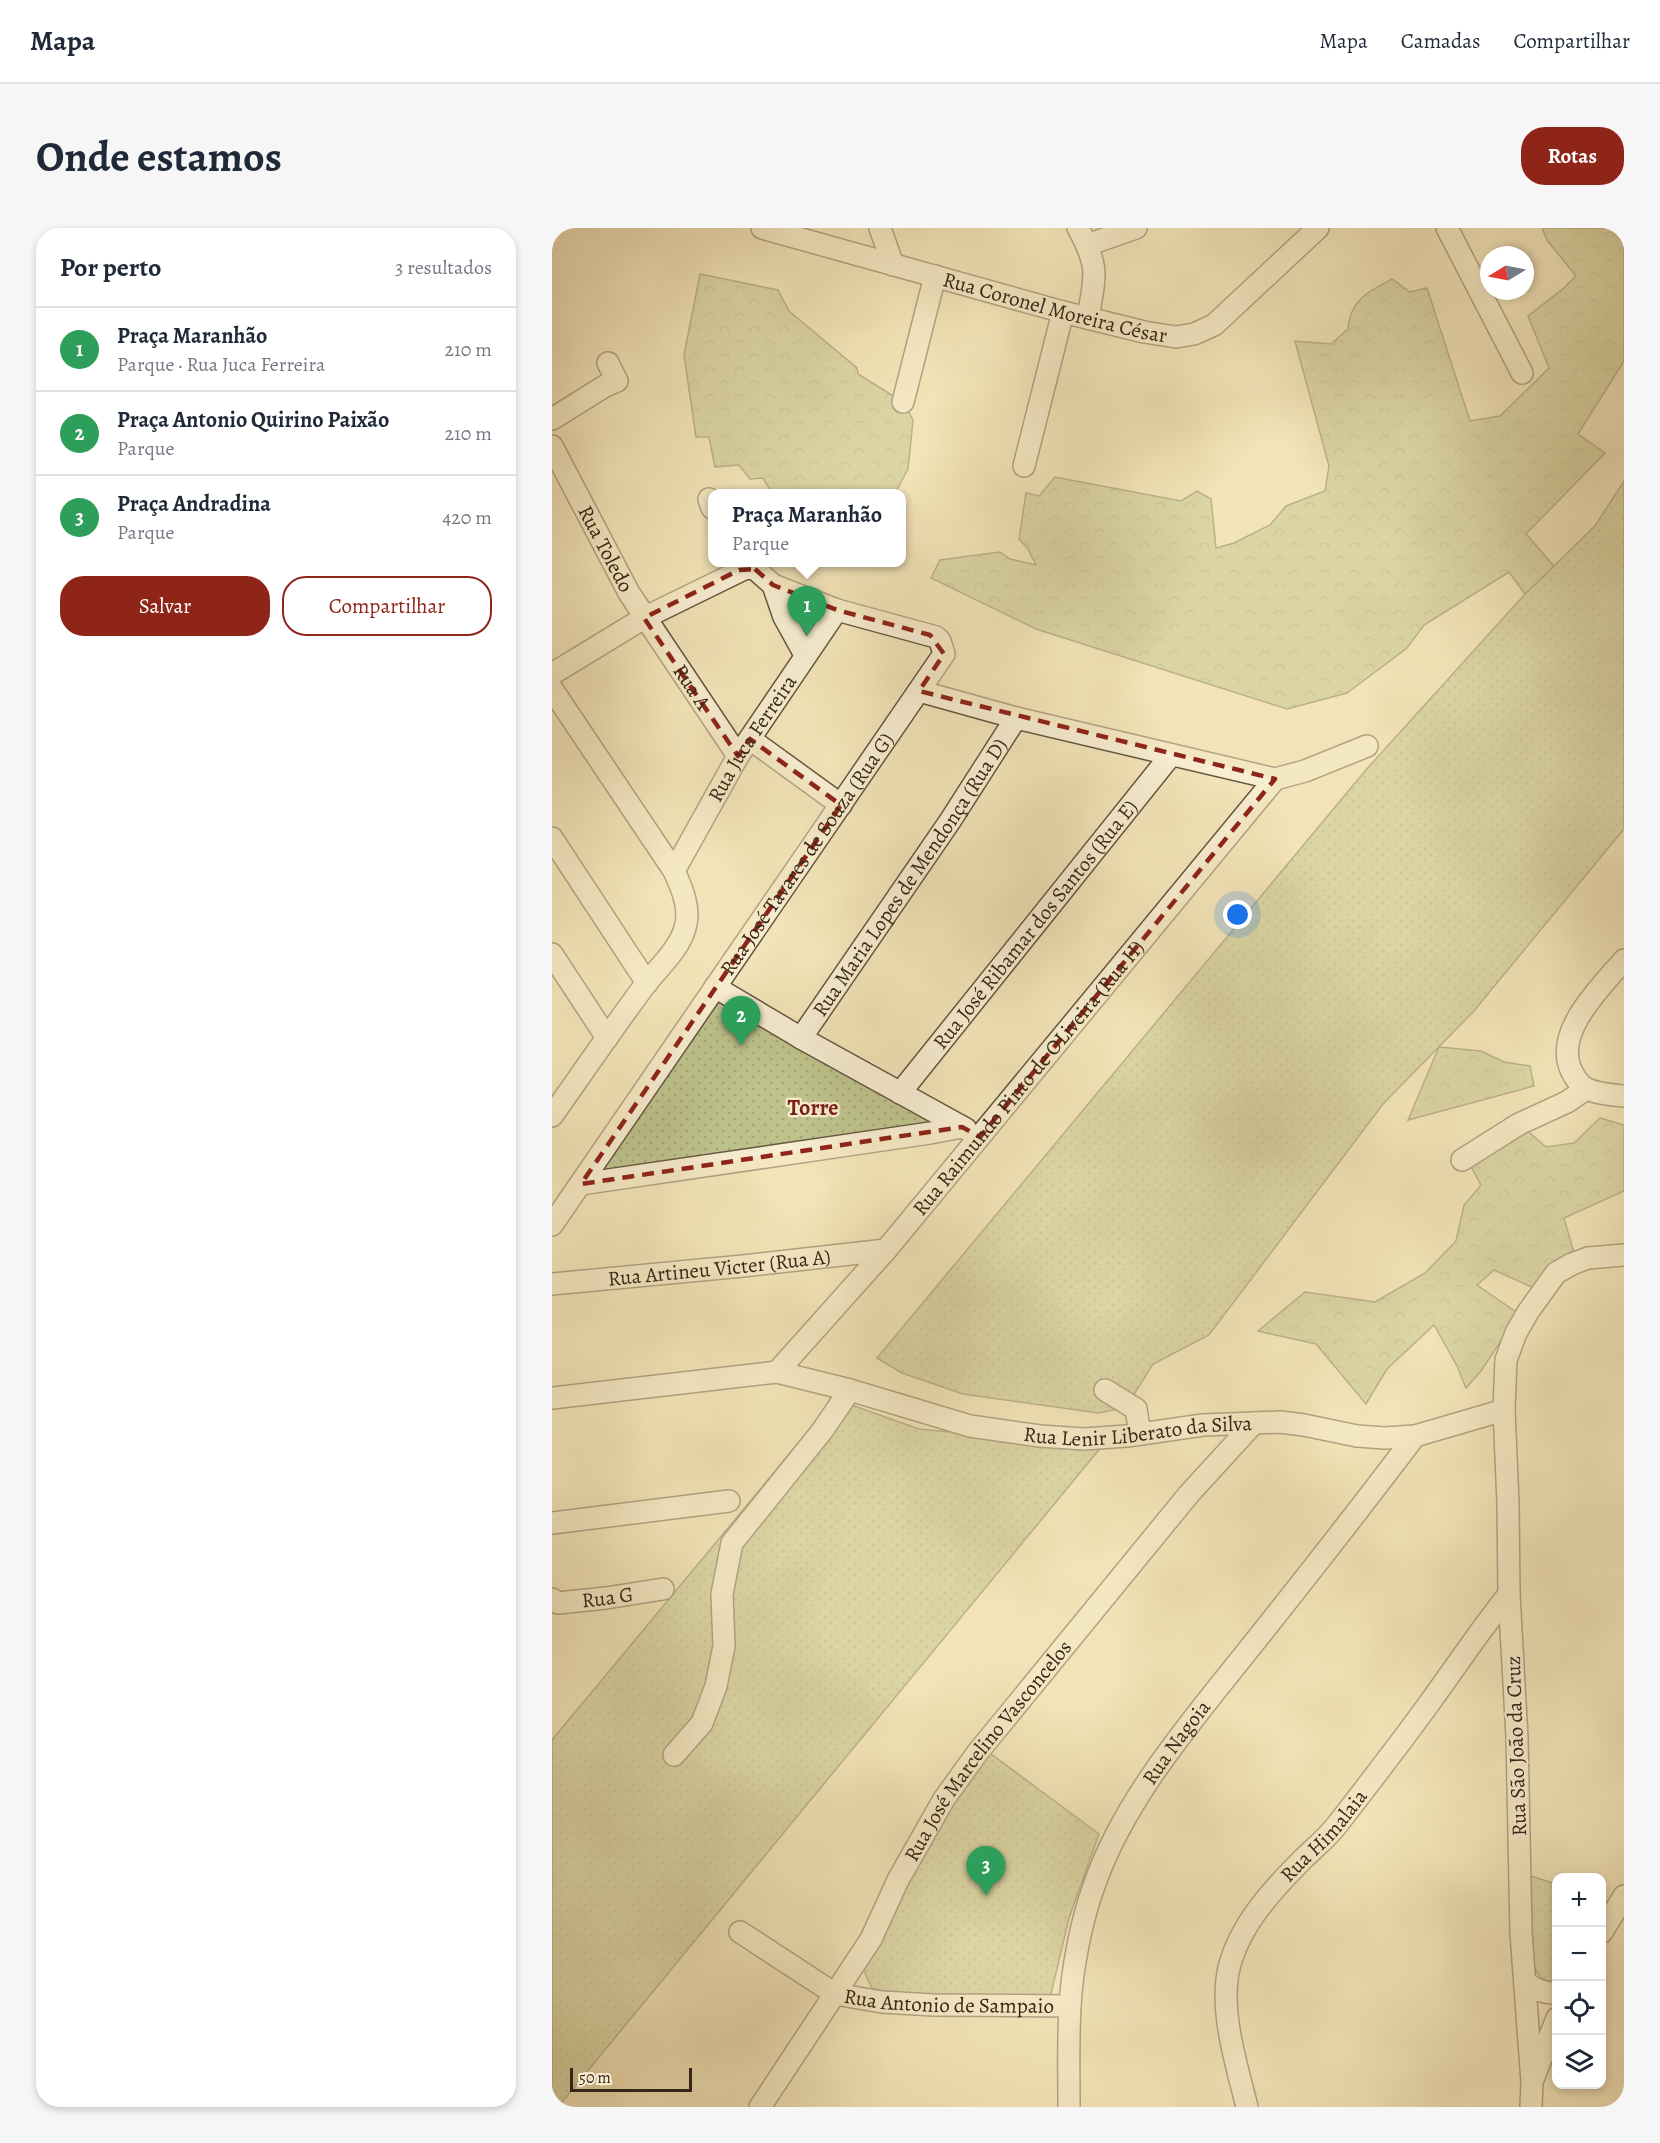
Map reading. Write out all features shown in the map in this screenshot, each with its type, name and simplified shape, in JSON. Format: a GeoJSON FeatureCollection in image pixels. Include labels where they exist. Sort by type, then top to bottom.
{"type":"FeatureCollection","features":[{"type":"Feature","properties":{"kind":"street","name":"Rua Coronel Moreira César"},"geometry":{"type":"LineString","coordinates":[[762,228],[1064,312],[1176,337],[1194,334],[1214,325],[1318,228]]}},
{"type":"Feature","properties":{"kind":"street"},"geometry":{"type":"LineString","coordinates":[[880,228],[894,265]]}},
{"type":"Feature","properties":{"kind":"street"},"geometry":{"type":"LineString","coordinates":[[1088,318],[1095,274],[1094,262],[1082,236],[1137,228]]}},
{"type":"Feature","properties":{"kind":"street"},"geometry":{"type":"LineString","coordinates":[[1447,228],[1522,373]]}},
{"type":"Feature","properties":{"kind":"street"},"geometry":{"type":"LineString","coordinates":[[903,402],[935,276]]}},
{"type":"Feature","properties":{"kind":"street"},"geometry":{"type":"LineString","coordinates":[[1024,466],[1064,312]]}},
{"type":"Feature","properties":{"kind":"street"},"geometry":{"type":"LineString","coordinates":[[552,419],[617,381],[608,363]]}},
{"type":"Feature","properties":{"kind":"street","name":"Rua Toledo"},"geometry":{"type":"LineString","coordinates":[[552,446],[614,568],[644,618]]}},
{"type":"Feature","properties":{"kind":"street"},"geometry":{"type":"LineString","coordinates":[[552,674],[644,618],[735,567]]}},
{"type":"Feature","properties":{"kind":"street"},"geometry":{"type":"LineString","coordinates":[[743,567],[756,569],[768,580],[837,610]]}},
{"type":"Feature","properties":{"kind":"street"},"geometry":{"type":"LineString","coordinates":[[768,580],[784,617],[805,656]]}},
{"type":"Feature","properties":{"kind":"street","name":"Rua Juca Ferreira"},"geometry":{"type":"LineString","coordinates":[[674,871],[738,756],[837,610]]}},
{"type":"Feature","properties":{"kind":"street","name":"Rua José Tavares de Souza (Rua G)"},"geometry":{"type":"LineString","coordinates":[[554,1217],[581,1184],[944,654],[940,641],[930,635],[837,610]]}},
{"type":"Feature","properties":{"kind":"street","name":"Rua A"},"geometry":{"type":"LineString","coordinates":[[644,618],[738,756]]}},
{"type":"Feature","properties":{"kind":"street"},"geometry":{"type":"LineString","coordinates":[[552,689],[674,871],[683,891],[686,910],[685,928],[675,948],[646,983],[552,1116]]}},
{"type":"Feature","properties":{"kind":"street"},"geometry":{"type":"LineString","coordinates":[[919,692],[1016,718],[1275,779],[1305,771],[1367,746]]}},
{"type":"Feature","properties":{"kind":"street","name":"Rua Maria Lopes de Mendonça (Rua D)"},"geometry":{"type":"LineString","coordinates":[[801,1038],[950,821],[1016,718]]}},
{"type":"Feature","properties":{"kind":"street"},"geometry":{"type":"LineString","coordinates":[[750,739],[841,805]]}},
{"type":"Feature","properties":{"kind":"street","name":"Rua José Ribamar dos Santos (Rua E)"},"geometry":{"type":"LineString","coordinates":[[900,1093],[1171,755]]}},
{"type":"Feature","properties":{"kind":"street","name":"Rua Raimundo Pinto de OLiveira (Rua H)"},"geometry":{"type":"LineString","coordinates":[[777,1372],[886,1250],[971,1132],[1275,779]]}},
{"type":"Feature","properties":{"kind":"street"},"geometry":{"type":"LineString","coordinates":[[552,838],[646,983]]}},
{"type":"Feature","properties":{"kind":"street"},"geometry":{"type":"LineString","coordinates":[[552,954],[607,1038]]}},
{"type":"Feature","properties":{"kind":"street"},"geometry":{"type":"LineString","coordinates":[[1624,960],[1576,1022],[1569,1037],[1567,1054],[1569,1066],[1575,1078],[1586,1089],[1624,1096]]}},
{"type":"Feature","properties":{"kind":"street"},"geometry":{"type":"LineString","coordinates":[[715,987],[801,1038],[971,1132]]}},
{"type":"Feature","properties":{"kind":"street"},"geometry":{"type":"LineString","coordinates":[[1462,1160],[1519,1124],[1567,1102],[1586,1089]]}},
{"type":"Feature","properties":{"kind":"street"},"geometry":{"type":"LineString","coordinates":[[581,1184],[930,1133],[971,1132]]}},
{"type":"Feature","properties":{"kind":"street","name":"Rua Artineu Victer (Rua A)"},"geometry":{"type":"LineString","coordinates":[[552,1284],[886,1250]]}},
{"type":"Feature","properties":{"kind":"street"},"geometry":{"type":"LineString","coordinates":[[1504,1410],[1506,1360],[1520,1326],[1556,1273],[1588,1258],[1624,1255]]}},
{"type":"Feature","properties":{"kind":"street","name":"Rua Lenir Liberato da Silva"},"geometry":{"type":"LineString","coordinates":[[552,1398],[777,1372],[850,1390],[970,1426],[1040,1436],[1084,1438],[1140,1434],[1203,1425],[1280,1422],[1357,1436],[1385,1438],[1415,1436],[1504,1410]]}},
{"type":"Feature","properties":{"kind":"street"},"geometry":{"type":"LineString","coordinates":[[674,1755],[702,1723],[717,1686],[724,1647],[722,1593],[732,1543],[822,1431],[850,1390]]}},
{"type":"Feature","properties":{"kind":"street"},"geometry":{"type":"LineString","coordinates":[[1105,1390],[1136,1409],[1140,1434]]}},
{"type":"Feature","properties":{"kind":"street","name":"Rua São João da Cruz"},"geometry":{"type":"LineString","coordinates":[[1504,1410],[1509,1594],[1517,1737],[1521,1933],[1532,2082]]}},
{"type":"Feature","properties":{"kind":"street","name":"Rua José Marcelino Vasconcelos"},"geometry":{"type":"LineString","coordinates":[[760,2107],[871,1939],[916,1847],[944,1799],[978,1752],[1190,1494],[1254,1423]]}},
{"type":"Feature","properties":{"kind":"street","name":"Rua Nagoia"},"geometry":{"type":"LineString","coordinates":[[1069,2107],[1070,2006],[1082,1934],[1094,1887],[1108,1851],[1134,1804],[1182,1734],[1415,1436]]}},
{"type":"Feature","properties":{"kind":"street"},"geometry":{"type":"LineString","coordinates":[[552,1523],[729,1501]]}},
{"type":"Feature","properties":{"kind":"street","name":"Rua G"},"geometry":{"type":"LineString","coordinates":[[552,1599],[558,1603],[663,1589]]}},
{"type":"Feature","properties":{"kind":"street","name":"Rua Himalaia"},"geometry":{"type":"LineString","coordinates":[[1247,2107],[1231,2041],[1227,2004],[1228,1971],[1239,1940],[1260,1907],[1300,1862],[1335,1828],[1429,1704],[1485,1623],[1509,1594]]}},
{"type":"Feature","properties":{"kind":"street"},"geometry":{"type":"LineString","coordinates":[[1605,1927],[1624,1896]]}},
{"type":"Feature","properties":{"kind":"street","name":"Rua Antonio de Sampaio"},"geometry":{"type":"LineString","coordinates":[[740,1932],[836,1994],[882,2002],[933,2005],[1070,2006]]}},
{"type":"Feature","properties":{"kind":"street"},"geometry":{"type":"LineString","coordinates":[[1525,1982],[1535,1990],[1552,1993]]}},
{"type":"Feature","properties":{"kind":"street"},"geometry":{"type":"LineString","coordinates":[[1531,2107],[1532,2082],[1552,2031]]}},
{"type":"Feature","properties":{"kind":"highlighted area"},"geometry":{"type":"Polygon","coordinates":[[[755,569],[773,585],[837,610],[930,635],[944,654],[919,691],[1275,779],[980,1137],[962,1127],[581,1184],[841,805],[750,739],[738,756],[644,618],[739,570],[755,569]]]}},
{"type":"Feature","properties":{"kind":"green space"},"geometry":{"type":"Polygon","coordinates":[[[1542,228],[1624,228],[1624,361],[1578,434],[1605,453],[1526,534],[1554,566],[1525,594],[1509,572],[1424,625],[1407,648],[1347,693],[1287,709],[1036,629],[931,578],[940,560],[1000,552],[1010,559],[1036,565],[1028,549],[1019,539],[1026,493],[1039,496],[1055,477],[1181,501],[1197,491],[1211,499],[1216,548],[1234,543],[1270,525],[1286,506],[1325,491],[1329,466],[1295,341],[1331,344],[1348,329],[1352,311],[1362,298],[1368,292],[1392,279],[1410,292],[1427,288],[1470,421],[1500,416],[1549,368],[1528,316],[1576,276],[1547,240],[1542,228]]]}},
{"type":"Feature","properties":{"kind":"green space"},"geometry":{"type":"Polygon","coordinates":[[[700,274],[778,290],[789,311],[857,368],[858,374],[903,402],[913,420],[908,469],[897,489],[770,489],[763,478],[750,479],[739,465],[715,467],[709,437],[696,437],[684,355],[700,274]]]}},
{"type":"Feature","properties":{"kind":"green space"},"geometry":{"type":"Polygon","coordinates":[[[1624,481],[1624,829],[1473,1012],[1383,1104],[1209,1335],[1153,1364],[1126,1407],[1099,1413],[963,1394],[902,1373],[877,1358],[1365,771],[1525,594],[1595,526],[1624,481]]]}},
{"type":"Feature","properties":{"kind":"green space"},"geometry":{"type":"Polygon","coordinates":[[[773,585],[837,610],[805,655],[773,585]]]}},
{"type":"Feature","properties":{"kind":"green space"},"geometry":{"type":"Polygon","coordinates":[[[715,1000],[932,1122],[594,1177],[715,1000]]]}},
{"type":"Feature","properties":{"kind":"green space"},"geometry":{"type":"Polygon","coordinates":[[[1439,1047],[1481,1051],[1504,1062],[1530,1066],[1534,1086],[1408,1120],[1439,1047]]]}},
{"type":"Feature","properties":{"kind":"green space"},"geometry":{"type":"Polygon","coordinates":[[[1600,1118],[1624,1125],[1624,1191],[1564,1218],[1573,1250],[1556,1262],[1536,1289],[1494,1270],[1477,1285],[1519,1314],[1481,1371],[1466,1388],[1457,1366],[1434,1325],[1387,1369],[1366,1404],[1316,1344],[1258,1331],[1305,1292],[1375,1302],[1425,1273],[1456,1241],[1464,1205],[1481,1185],[1471,1167],[1524,1128],[1546,1147],[1574,1143],[1600,1118]]]}},
{"type":"Feature","properties":{"kind":"green space"},"geometry":{"type":"Polygon","coordinates":[[[835,1399],[919,1429],[1102,1446],[558,2107],[552,2107],[552,1740],[835,1399]]]}},
{"type":"Feature","properties":{"kind":"green space"},"geometry":{"type":"Polygon","coordinates":[[[987,1751],[1099,1834],[1069,1918],[1049,2002],[893,1994],[872,1988],[863,1969],[910,1864],[987,1751]]]}},
{"type":"Feature","properties":{"kind":"green space"},"geometry":{"type":"Polygon","coordinates":[[[1531,1876],[1552,1883],[1552,1981],[1540,1976],[1534,1967],[1530,1936],[1531,1876]]]}},
{"type":"Feature","properties":{"kind":"place","name":"Praça Maranhão"},"geometry":{"type":"Point","coordinates":[807,636]}},
{"type":"Feature","properties":{"kind":"place","name":"Praça Antonio Quirino Paixão"},"geometry":{"type":"Point","coordinates":[741,1046]}},
{"type":"Feature","properties":{"kind":"place","name":"Praça Andradina"},"geometry":{"type":"Point","coordinates":[986,1896]}},
{"type":"Feature","properties":{"kind":"district","name":"Torre"},"geometry":{"type":"Point","coordinates":[813,1107]}}]}
